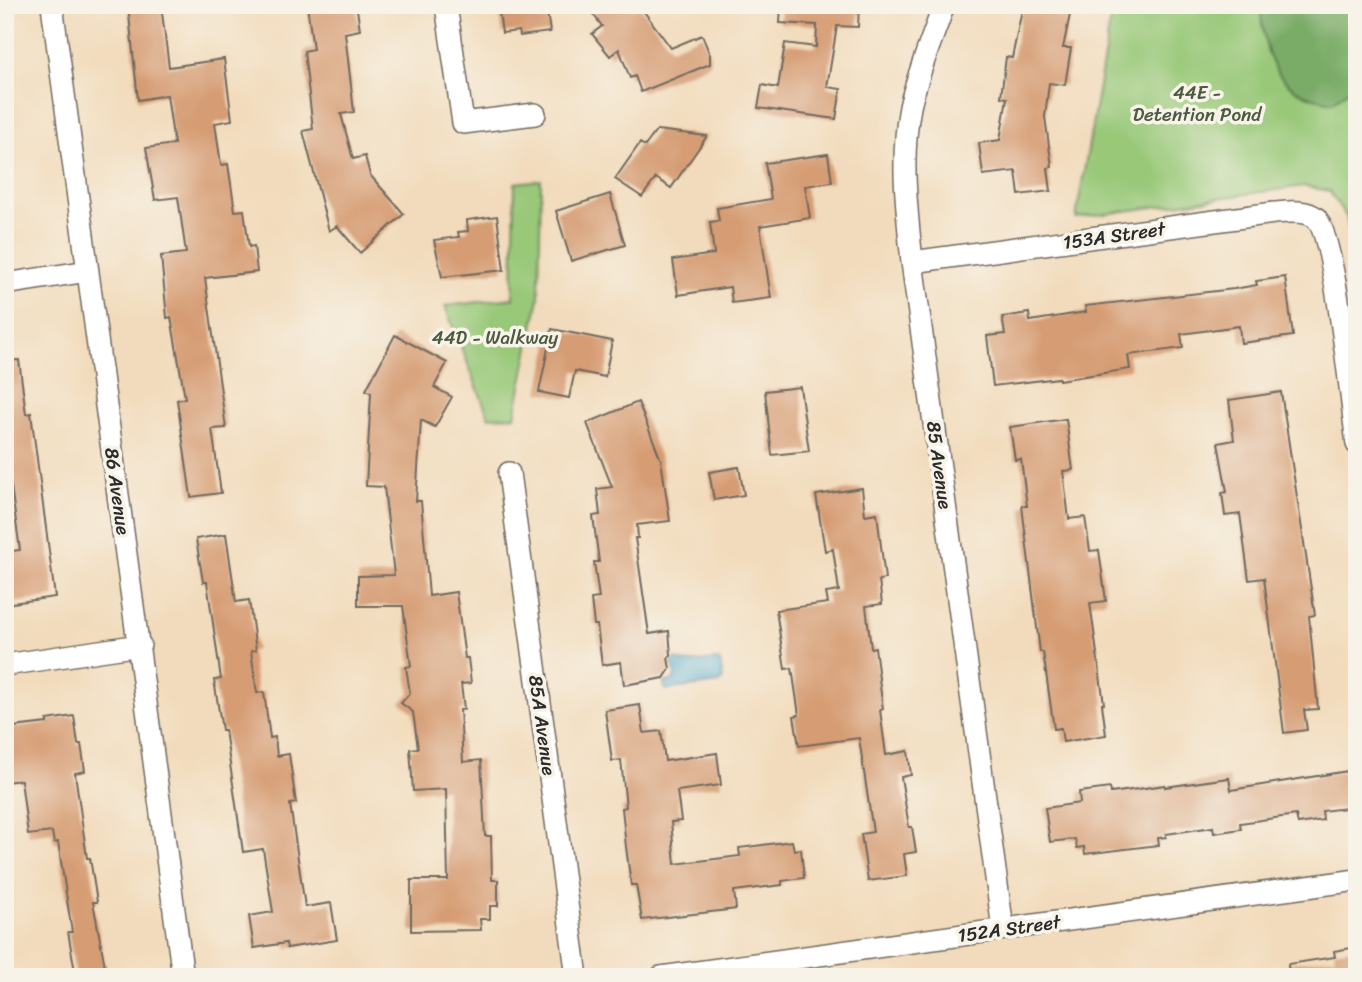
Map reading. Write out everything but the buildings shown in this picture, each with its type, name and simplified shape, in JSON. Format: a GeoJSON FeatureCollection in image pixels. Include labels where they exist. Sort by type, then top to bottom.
{"type":"FeatureCollection","features":[{"type":"Feature","properties":{"kind":"street","name":"86 Avenue"},"geometry":{"type":"LineString","coordinates":[[52,5],[183,977]]}},
{"type":"Feature","properties":{"kind":"street"},"geometry":{"type":"LineString","coordinates":[[446,5],[463,123],[535,114]]}},
{"type":"Feature","properties":{"kind":"street","name":"85 Avenue"},"geometry":{"type":"LineString","coordinates":[[944,5],[921,68],[907,127],[905,188],[912,262],[1003,929]]}},
{"type":"Feature","properties":{"kind":"street","name":"153A Street"},"geometry":{"type":"LineString","coordinates":[[912,262],[1274,213],[1295,212],[1315,217],[1323,230],[1332,264],[1357,444]]}},
{"type":"Feature","properties":{"kind":"street"},"geometry":{"type":"LineString","coordinates":[[5,284],[88,271]]}},
{"type":"Feature","properties":{"kind":"street","name":"85A Avenue"},"geometry":{"type":"LineString","coordinates":[[509,473],[577,977]]}},
{"type":"Feature","properties":{"kind":"street"},"geometry":{"type":"LineString","coordinates":[[5,665],[140,645]]}},
{"type":"Feature","properties":{"kind":"street","name":"152A Street"},"geometry":{"type":"LineString","coordinates":[[662,977],[1357,880]]}},
{"type":"Feature","properties":{"kind":"green space","name":"44E - Detention Pond"},"geometry":{"type":"Polygon","coordinates":[[[1113,5],[1357,5],[1357,292],[1347,218],[1329,191],[1304,186],[1076,218],[1113,5]]]}},
{"type":"Feature","properties":{"kind":"green space"},"geometry":{"type":"Polygon","coordinates":[[[1260,5],[1357,5],[1357,83],[1333,102],[1313,98],[1285,82],[1270,57],[1260,5]]]}},
{"type":"Feature","properties":{"kind":"green space","name":"44D - Walkway"},"geometry":{"type":"Polygon","coordinates":[[[541,180],[539,298],[515,416],[489,417],[445,306],[513,298],[515,183],[541,180]]]}},
{"type":"Feature","properties":{"kind":"water"},"geometry":{"type":"Polygon","coordinates":[[[675,659],[687,663],[717,660],[720,662],[723,679],[720,683],[665,690],[664,682],[672,681],[675,677],[671,664],[675,659]]]}}]}
